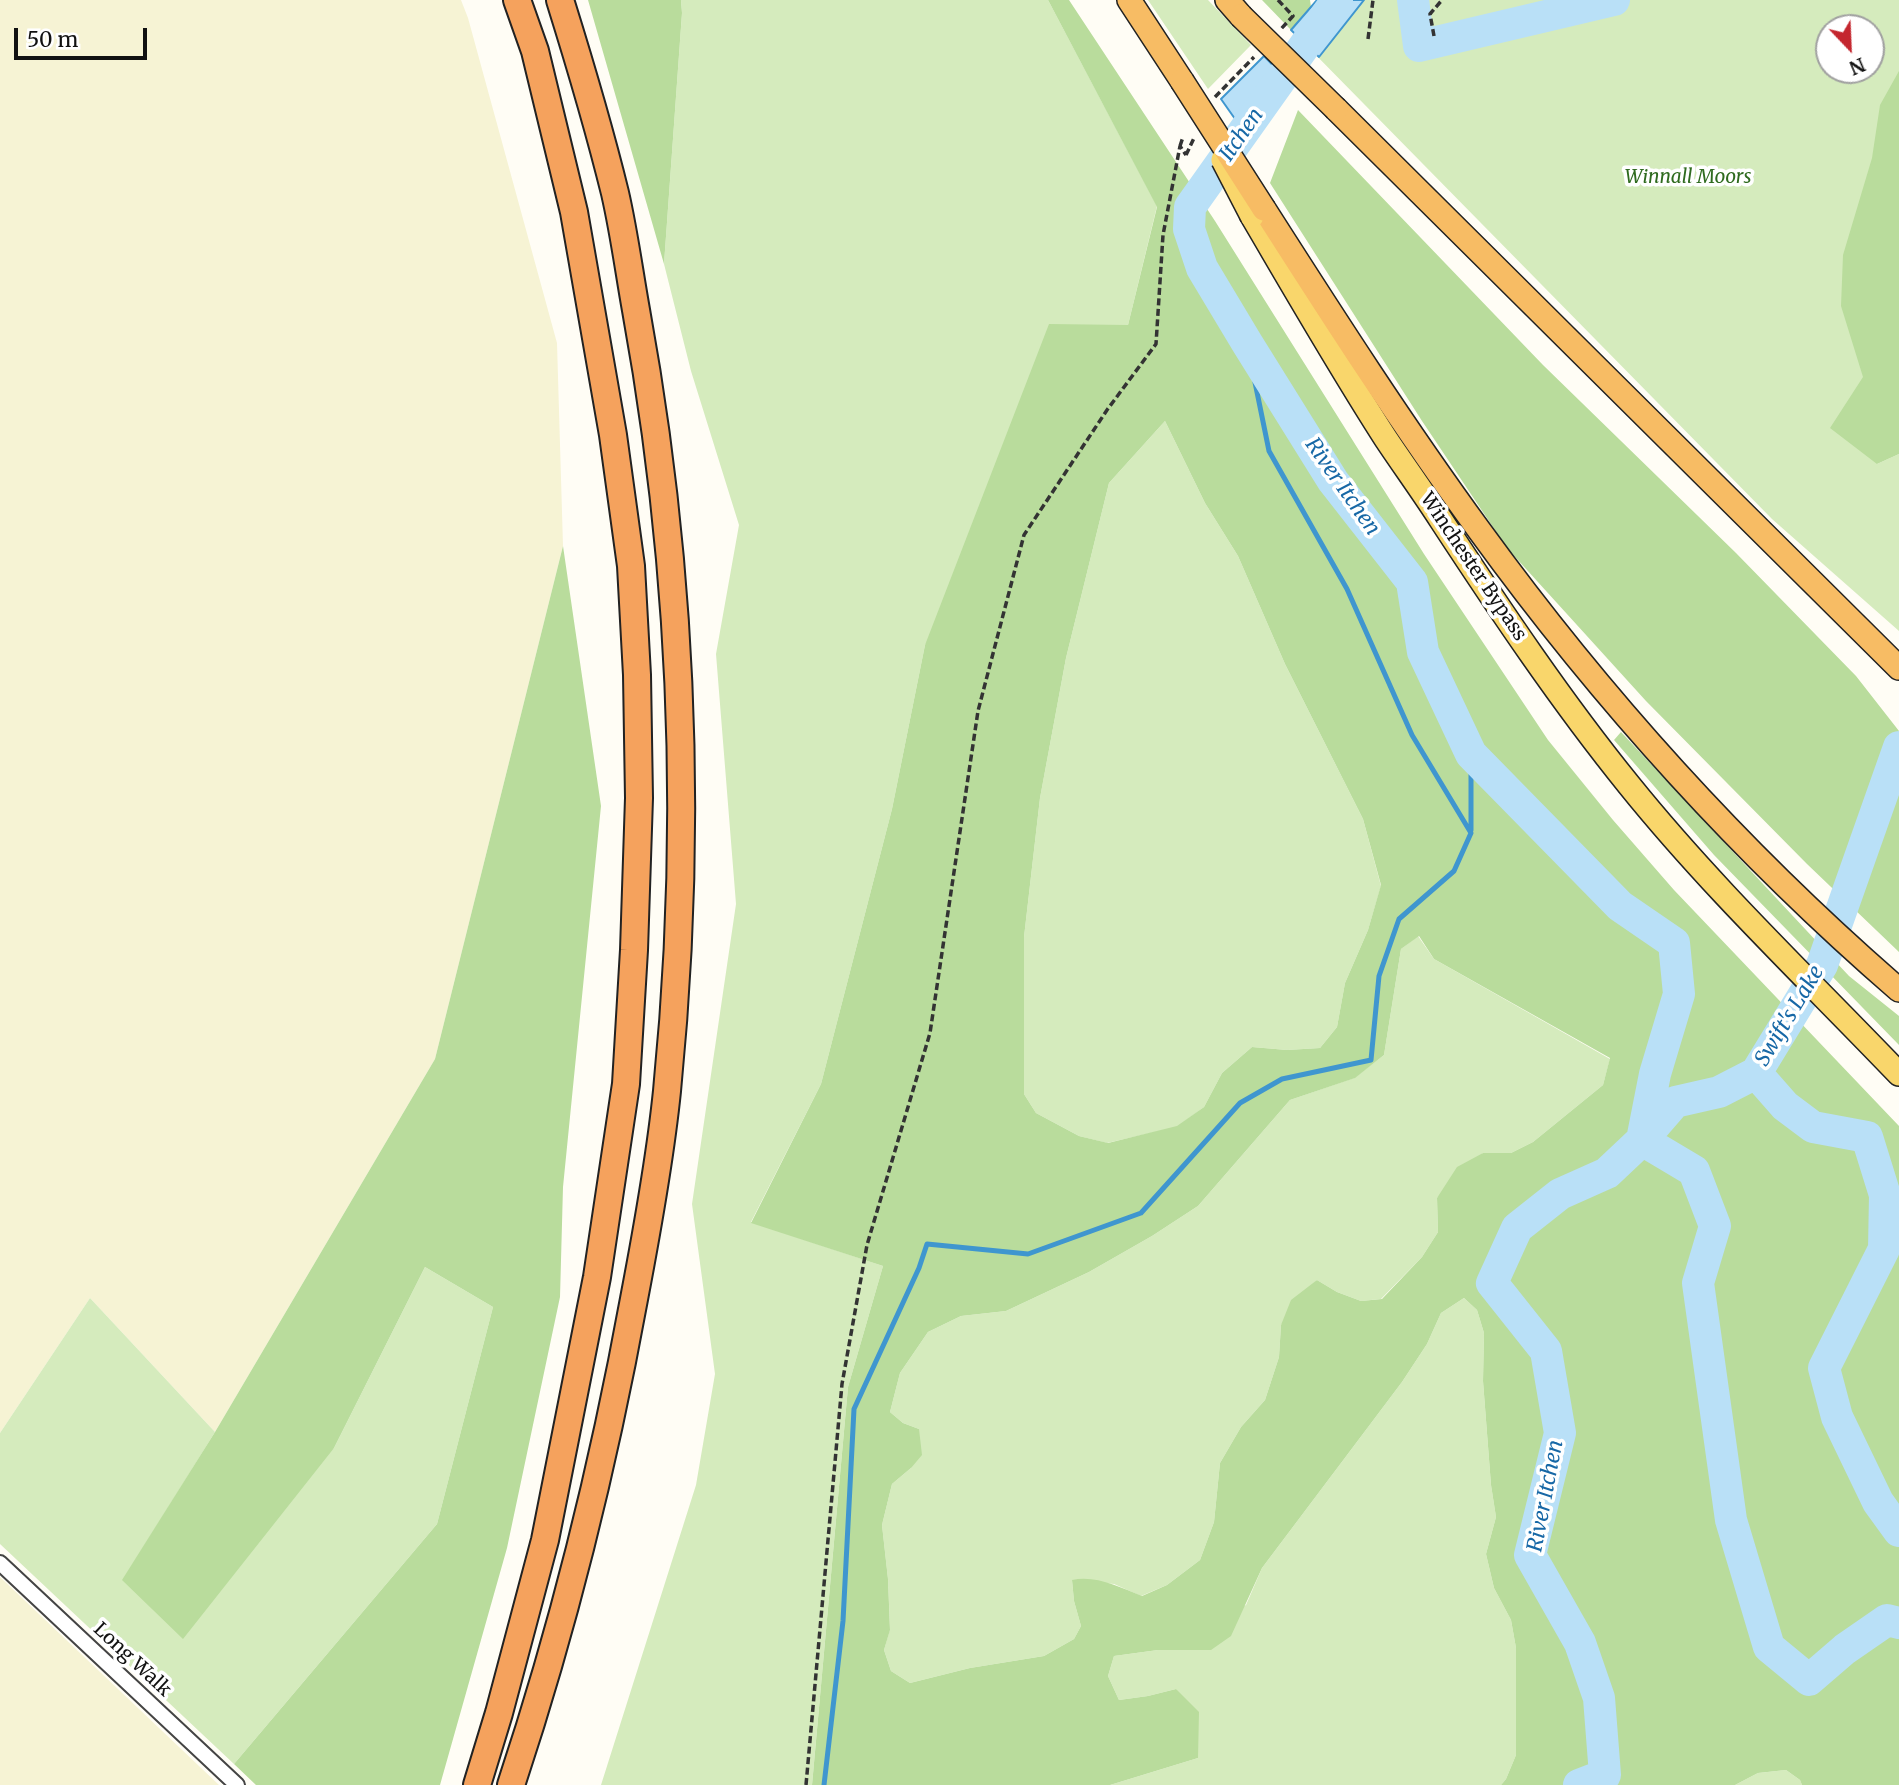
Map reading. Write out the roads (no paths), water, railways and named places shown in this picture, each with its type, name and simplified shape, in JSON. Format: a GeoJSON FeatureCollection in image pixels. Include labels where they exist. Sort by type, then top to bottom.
{"type":"FeatureCollection","features":[{"type":"Feature","properties":{"kind":"highway"},"geometry":{"type":"LineString","coordinates":[[477,1785],[545,1540],[597,1277],[626,1084],[639,798],[637,675],[631,566],[613,435],[574,212],[535,51],[517,0]]}},
{"type":"Feature","properties":{"kind":"highway"},"geometry":{"type":"LineString","coordinates":[[512,1785],[528,1736],[588,1512],[617,1392],[645,1243],[667,1094],[681,841],[679,671],[666,515],[646,365],[616,198],[586,83],[560,0]]}},
{"type":"Feature","properties":{"kind":"highway"},"geometry":{"type":"LineString","coordinates":[[1129,0],[1182,81],[1258,213],[1331,313],[1444,483],[1547,620],[1652,747],[1799,900],[1899,990]]}},
{"type":"Feature","properties":{"kind":"highway"},"geometry":{"type":"LineString","coordinates":[[1234,8],[1899,668]]}},
{"type":"Feature","properties":{"kind":"main road","name":"Winchester Bypass"},"geometry":{"type":"LineString","coordinates":[[1258,213],[1326,343],[1387,440],[1526,647],[1630,786],[1701,869],[1899,1074]]}},
{"type":"Feature","properties":{"kind":"street","name":"Long Walk"},"geometry":{"type":"LineString","coordinates":[[0,1563],[237,1785]]}},
{"type":"Feature","properties":{"kind":"water"},"geometry":{"type":"Polygon","coordinates":[[[1317,0],[1364,0],[1319,57],[1291,30],[1317,0]]]}},
{"type":"Feature","properties":{"kind":"water"},"geometry":{"type":"Polygon","coordinates":[[[1264,56],[1292,85],[1247,136],[1221,99],[1264,56]]]}},
{"type":"Feature","properties":{"kind":"waterway","name":"River Itchen"},"geometry":{"type":"LineString","coordinates":[[1337,0],[1190,207],[1189,229],[1202,268],[1333,481],[1412,582],[1423,652],[1471,754],[1620,906],[1674,943],[1679,994],[1655,1074],[1642,1140]]}},
{"type":"Feature","properties":{"kind":"waterway","name":"Swift's Lake"},"geometry":{"type":"LineString","coordinates":[[1413,0],[1419,46],[1614,0]]}},
{"type":"Feature","properties":{"kind":"waterway"},"geometry":{"type":"LineString","coordinates":[[824,1785],[843,1621],[854,1409],[919,1268],[927,1244],[1028,1254],[1141,1213],[1240,1103],[1282,1079],[1371,1060],[1379,976],[1399,919],[1454,871],[1471,833],[1412,735],[1347,589],[1269,451],[1247,343]]}},
{"type":"Feature","properties":{"kind":"waterway","name":"Swift's Lake"},"geometry":{"type":"LineString","coordinates":[[1899,747],[1822,965],[1756,1073],[1785,1106],[1813,1127],[1867,1137],[1885,1195],[1884,1249],[1824,1368],[1837,1417],[1878,1502],[1899,1531]]}},
{"type":"Feature","properties":{"kind":"waterway","name":"River Itchen"},"geometry":{"type":"LineString","coordinates":[[1471,754],[1471,830]]}},
{"type":"Feature","properties":{"kind":"waterway","name":"River Itchen"},"geometry":{"type":"LineString","coordinates":[[1579,1785],[1605,1775],[1599,1698],[1580,1643],[1530,1555],[1560,1433],[1546,1351],[1492,1283],[1517,1228],[1560,1194],[1607,1173],[1642,1140],[1675,1102],[1719,1092],[1756,1073]]}},
{"type":"Feature","properties":{"kind":"waterway","name":"River Itchen"},"geometry":{"type":"LineString","coordinates":[[1642,1140],[1694,1171],[1715,1226],[1698,1283],[1731,1520],[1769,1647],[1809,1680],[1845,1649],[1887,1620],[1899,1623]]}},
{"type":"Feature","properties":{"kind":"water label","name":"Itchen"},"geometry":{"type":"Point","coordinates":[1242,135]}},
{"type":"Feature","properties":{"kind":"park label","name":"Winnall Moors"},"geometry":{"type":"Point","coordinates":[1688,178]}}]}
